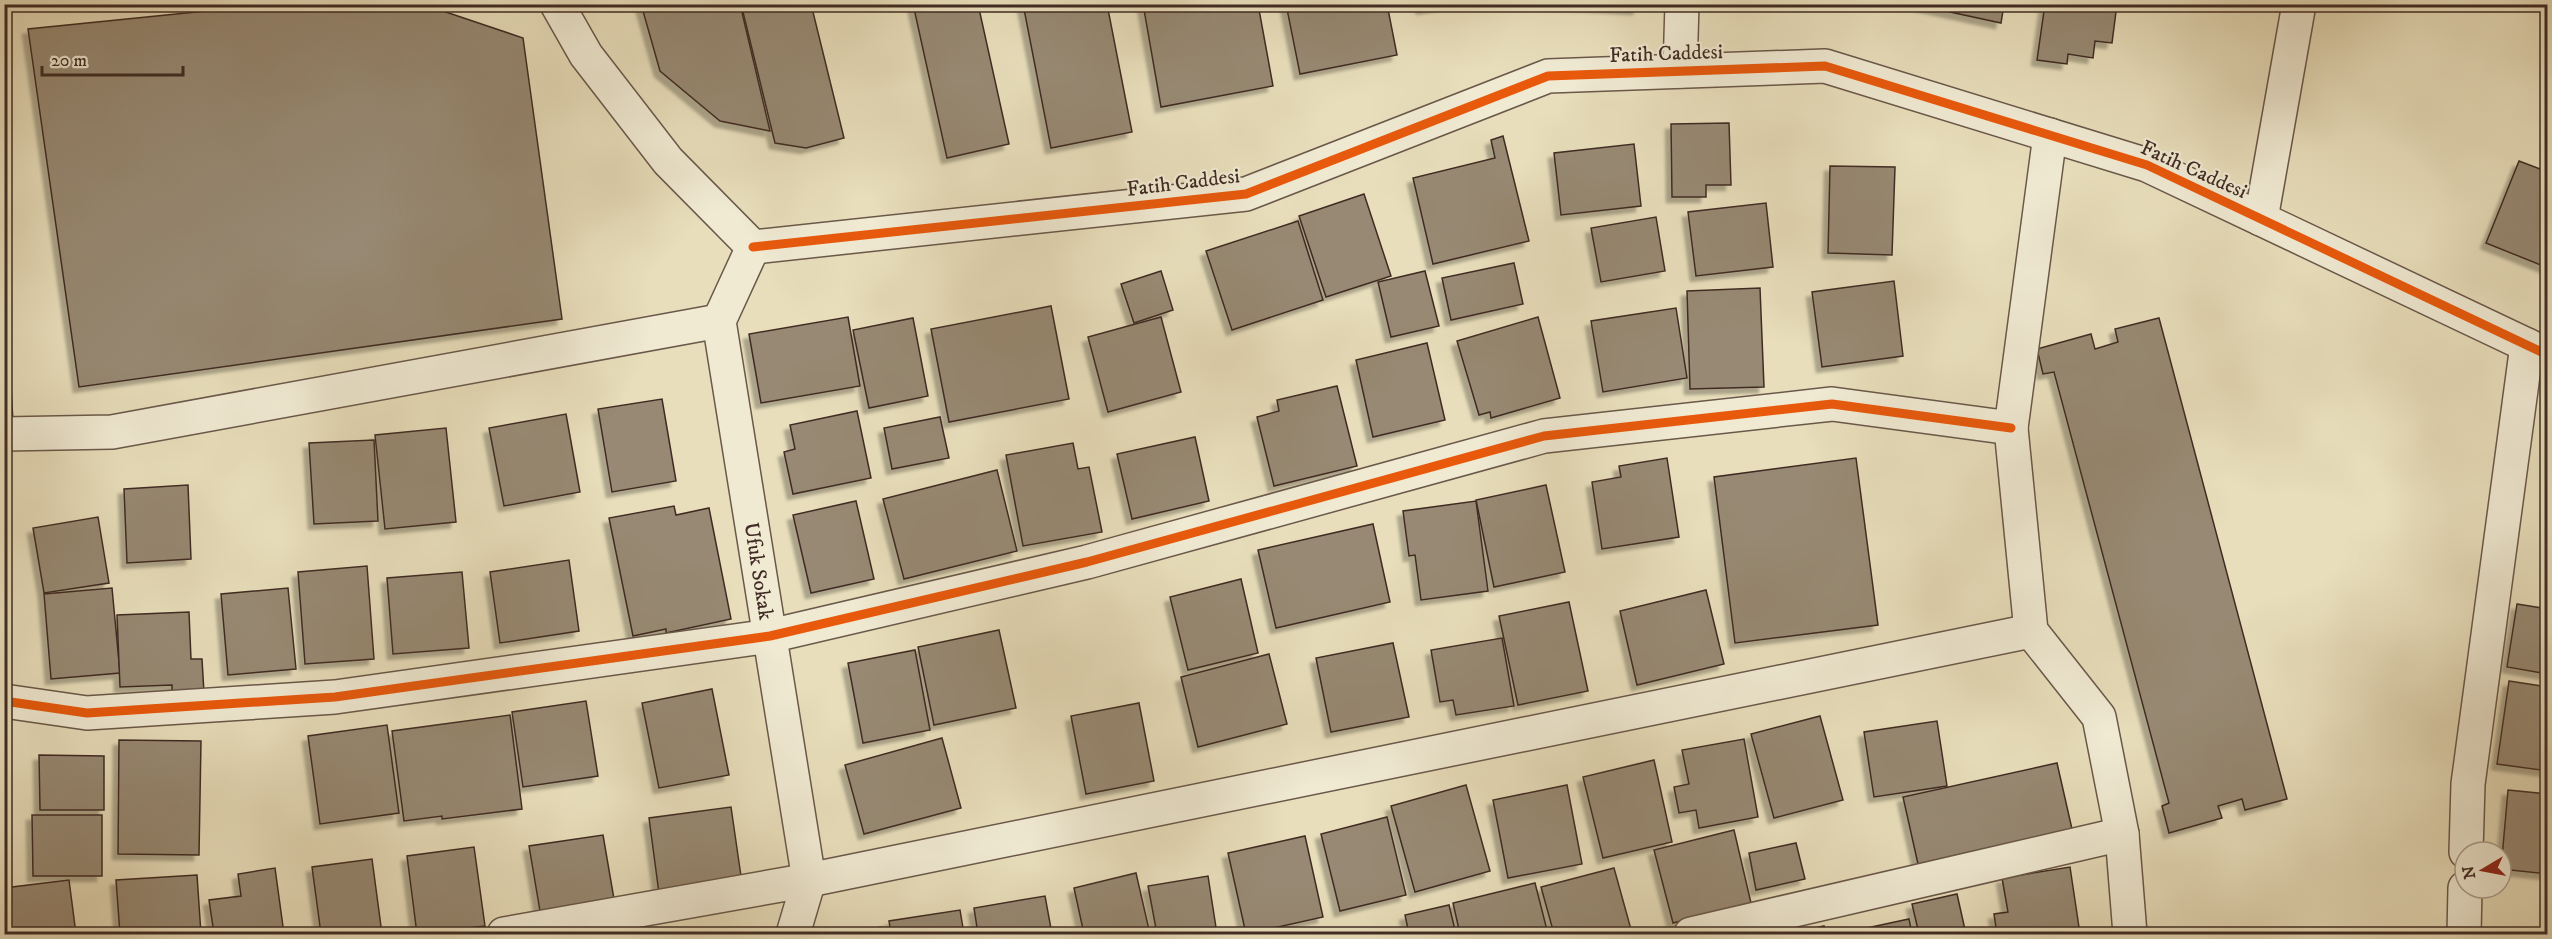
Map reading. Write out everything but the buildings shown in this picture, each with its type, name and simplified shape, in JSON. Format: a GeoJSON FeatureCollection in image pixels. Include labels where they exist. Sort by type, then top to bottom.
{"type":"FeatureCollection","features":[{"type":"Feature","properties":{"kind":"street"},"geometry":{"type":"LineString","coordinates":[[4,434],[112,432],[719,321],[753,247],[668,161],[586,55],[557,4]]}},
{"type":"Feature","properties":{"kind":"street"},"geometry":{"type":"LineString","coordinates":[[1680,71],[1682,4]]}},
{"type":"Feature","properties":{"kind":"street"},"geometry":{"type":"LineString","coordinates":[[2261,219],[2299,4]]}},
{"type":"Feature","properties":{"kind":"street","name":"Fatih Caddesi"},"geometry":{"type":"LineString","coordinates":[[753,247],[1246,194],[1548,76],[1825,66],[2147,165],[2537,350]]}},
{"type":"Feature","properties":{"kind":"street"},"geometry":{"type":"LineString","coordinates":[[2050,135],[2012,428],[2031,631],[2099,717],[2122,834],[2130,934]]}},
{"type":"Feature","properties":{"kind":"street","name":"Ufuk Sokak"},"geometry":{"type":"LineString","coordinates":[[719,321],[809,880],[793,934]]}},
{"type":"Feature","properties":{"kind":"street"},"geometry":{"type":"LineString","coordinates":[[2466,840],[2468,784],[2537,350]]}},
{"type":"Feature","properties":{"kind":"street"},"geometry":{"type":"LineString","coordinates":[[4,700],[87,712],[335,697],[770,636],[1087,562],[1544,436],[1832,404],[2012,428]]}},
{"type":"Feature","properties":{"kind":"street"},"geometry":{"type":"LineString","coordinates":[[504,934],[809,880],[2031,631]]}},
{"type":"Feature","properties":{"kind":"street"},"geometry":{"type":"LineString","coordinates":[[1691,934],[2122,834]]}},
{"type":"Feature","properties":{"kind":"street"},"geometry":{"type":"LineString","coordinates":[[2464,934],[2465,900]]}},
{"type":"Feature","properties":{"kind":"cycle path"},"geometry":{"type":"LineString","coordinates":[[753,247],[1246,194],[1548,76],[1825,66],[2147,165],[2548,355]]}},
{"type":"Feature","properties":{"kind":"cycle path"},"geometry":{"type":"LineString","coordinates":[[4,701],[87,713],[335,697],[770,636],[1087,562],[1544,436],[1832,404],[2011,428]]}}]}
